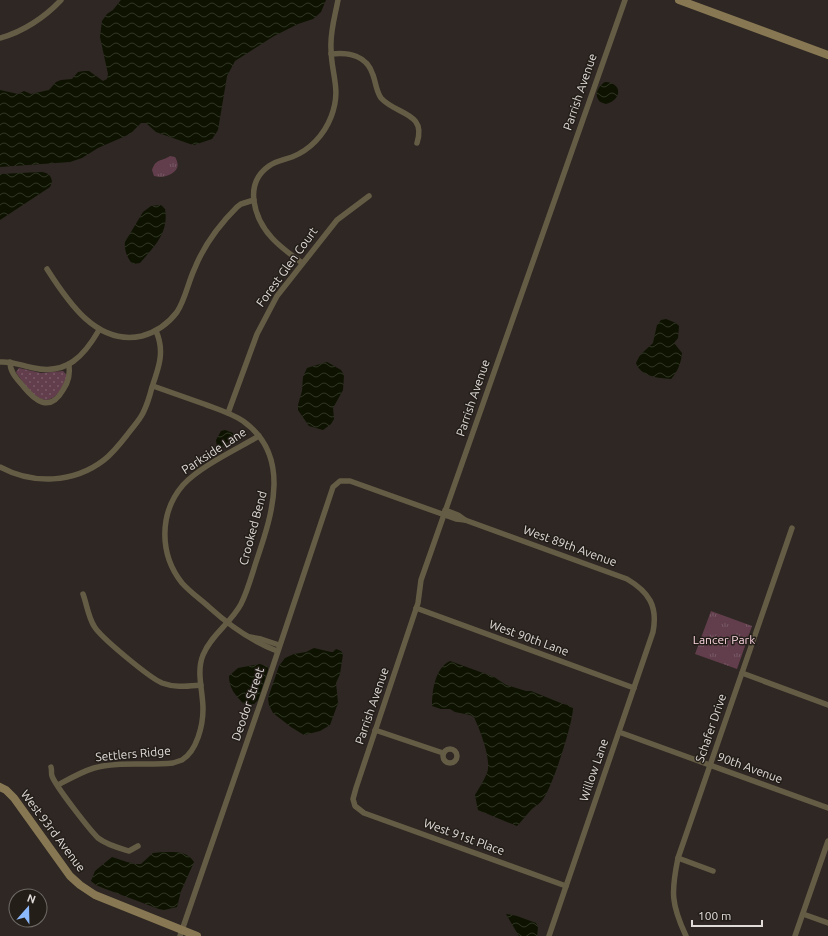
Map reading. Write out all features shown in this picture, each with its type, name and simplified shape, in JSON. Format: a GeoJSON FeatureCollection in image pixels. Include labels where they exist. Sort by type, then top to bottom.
{"type":"FeatureCollection","features":[{"type":"Feature","properties":{"kind":"street"},"geometry":{"type":"LineString","coordinates":[[0,38],[19,31],[31,24],[54,8],[61,0]]}},
{"type":"Feature","properties":{"kind":"street"},"geometry":{"type":"LineString","coordinates":[[302,263],[275,241],[265,230],[257,214],[254,191],[256,182],[265,169],[273,163],[294,156],[308,147],[321,135],[329,122],[334,107],[336,94],[336,80],[331,54],[331,40],[338,0]]}},
{"type":"Feature","properties":{"kind":"street","name":"Parrish Avenue"},"geometry":{"type":"LineString","coordinates":[[355,806],[353,799],[356,788],[416,608],[421,580],[624,0]]}},
{"type":"Feature","properties":{"kind":"street"},"geometry":{"type":"LineString","coordinates":[[679,0],[828,55]]}},
{"type":"Feature","properties":{"kind":"street"},"geometry":{"type":"LineString","coordinates":[[331,54],[351,54],[360,58],[367,64],[372,71],[377,91],[382,99],[391,106],[411,117],[418,125],[420,132],[417,143]]}},
{"type":"Feature","properties":{"kind":"street","name":"Forest Glen Court"},"geometry":{"type":"LineString","coordinates":[[228,413],[261,324],[277,296],[337,220],[369,196]]}},
{"type":"Feature","properties":{"kind":"street"},"geometry":{"type":"LineString","coordinates":[[47,269],[76,309],[99,330],[124,338],[142,336],[156,331],[167,323],[177,311],[199,258],[213,235],[237,207],[254,200]]}},
{"type":"Feature","properties":{"kind":"street"},"geometry":{"type":"LineString","coordinates":[[0,362],[10,362],[44,369],[59,367],[68,364],[87,350],[99,330]]}},
{"type":"Feature","properties":{"kind":"street"},"geometry":{"type":"LineString","coordinates":[[0,468],[21,476],[44,479],[62,478],[87,470],[108,456],[143,413],[160,363],[160,342],[156,331]]}},
{"type":"Feature","properties":{"kind":"street"},"geometry":{"type":"LineString","coordinates":[[10,362],[12,373],[16,378],[36,400],[44,403],[52,402],[62,393],[69,380],[68,364]]}},
{"type":"Feature","properties":{"kind":"street","name":"Crooked Bend"},"geometry":{"type":"LineString","coordinates":[[153,386],[228,413],[246,423],[259,436],[268,452],[273,466],[273,500],[262,542],[239,607],[209,644],[203,654],[200,667],[201,685]]}},
{"type":"Feature","properties":{"kind":"street","name":"Parkside Lane"},"geometry":{"type":"LineString","coordinates":[[259,436],[202,469],[190,478],[180,489],[168,512],[165,522],[164,537],[166,551],[171,565],[184,585],[239,632],[250,637],[261,639],[278,648]]}},
{"type":"Feature","properties":{"kind":"street","name":"West 89th Avenue"},"geometry":{"type":"LineString","coordinates":[[340,481],[350,481],[444,512],[456,519],[465,520],[627,579],[639,586],[648,597],[654,609]]}},
{"type":"Feature","properties":{"kind":"street","name":"Deodor Street"},"geometry":{"type":"LineString","coordinates":[[180,933],[329,495],[333,487],[340,481]]}},
{"type":"Feature","properties":{"kind":"street","name":"Schafer Drive"},"geometry":{"type":"LineString","coordinates":[[686,936],[678,920],[673,901],[673,881],[678,858],[792,528]]}},
{"type":"Feature","properties":{"kind":"street"},"geometry":{"type":"LineString","coordinates":[[84,594],[87,610],[101,635],[149,675],[172,686],[183,687],[201,685]]}},
{"type":"Feature","properties":{"kind":"street","name":"West 90th Lane"},"geometry":{"type":"LineString","coordinates":[[416,608],[634,688]]}},
{"type":"Feature","properties":{"kind":"street","name":"Willow Lane"},"geometry":{"type":"LineString","coordinates":[[549,936],[653,632],[655,621],[654,609]]}},
{"type":"Feature","properties":{"kind":"street"},"geometry":{"type":"LineString","coordinates":[[742,673],[828,705]]}},
{"type":"Feature","properties":{"kind":"street","name":"Settlers Ridge"},"geometry":{"type":"LineString","coordinates":[[58,786],[82,772],[96,768],[113,765],[163,764],[182,760],[193,748],[202,720],[203,708],[201,685]]}},
{"type":"Feature","properties":{"kind":"street"},"geometry":{"type":"LineString","coordinates":[[375,730],[443,753]]}},
{"type":"Feature","properties":{"kind":"street","name":"90th Avenue"},"geometry":{"type":"LineString","coordinates":[[619,732],[828,808]]}},
{"type":"Feature","properties":{"kind":"street"},"geometry":{"type":"LineString","coordinates":[[51,767],[52,776],[58,786],[99,839],[107,844],[129,851],[138,846]]}},
{"type":"Feature","properties":{"kind":"street","name":"West 93rd Avenue"},"geometry":{"type":"LineString","coordinates":[[0,787],[6,790],[14,798],[68,873],[80,885],[96,895],[180,933],[197,936]]}},
{"type":"Feature","properties":{"kind":"street","name":"West 91st Place"},"geometry":{"type":"LineString","coordinates":[[355,806],[364,813],[566,886]]}},
{"type":"Feature","properties":{"kind":"street"},"geometry":{"type":"LineString","coordinates":[[795,936],[828,841]]}},
{"type":"Feature","properties":{"kind":"street"},"geometry":{"type":"LineString","coordinates":[[678,858],[713,870]]}},
{"type":"Feature","properties":{"kind":"street"},"geometry":{"type":"LineString","coordinates":[[803,914],[828,923]]}},
{"type":"Feature","properties":{"kind":"green space"},"geometry":{"type":"Polygon","coordinates":[[[170,156],[175,157],[178,164],[173,173],[160,177],[154,176],[152,170],[155,164],[170,156]]]}},
{"type":"Feature","properties":{"kind":"green space"},"geometry":{"type":"Polygon","coordinates":[[[19,368],[41,373],[63,371],[67,376],[63,386],[57,394],[49,400],[44,400],[36,396],[24,384],[16,372],[19,368]]]}},
{"type":"Feature","properties":{"kind":"green space","name":"Lancer Park"},"geometry":{"type":"Polygon","coordinates":[[[711,611],[752,626],[737,669],[695,654],[711,611]]]}},
{"type":"Feature","properties":{"kind":"green space"},"geometry":{"type":"Polygon","coordinates":[[[712,616],[721,619],[715,636],[706,633],[712,616]]]}},
{"type":"Feature","properties":{"kind":"water"},"geometry":{"type":"Polygon","coordinates":[[[121,0],[326,0],[321,12],[313,19],[298,24],[274,36],[235,61],[227,76],[218,130],[212,139],[194,145],[156,132],[146,123],[141,123],[130,134],[98,148],[82,158],[70,162],[0,167],[0,90],[18,94],[24,91],[31,94],[49,90],[56,82],[72,79],[78,72],[84,71],[89,71],[103,81],[107,79],[108,74],[100,37],[102,21],[121,0]]]}},
{"type":"Feature","properties":{"kind":"water"},"geometry":{"type":"Polygon","coordinates":[[[605,82],[615,85],[618,92],[615,99],[606,104],[599,101],[597,97],[597,92],[601,85],[605,82]]]}},
{"type":"Feature","properties":{"kind":"water"},"geometry":{"type":"Polygon","coordinates":[[[42,172],[50,176],[52,182],[50,187],[0,220],[0,174],[42,172]]]}},
{"type":"Feature","properties":{"kind":"water"},"geometry":{"type":"Polygon","coordinates":[[[161,205],[165,209],[166,217],[163,232],[156,244],[140,263],[133,264],[126,254],[125,242],[143,212],[151,206],[161,205]]]}},
{"type":"Feature","properties":{"kind":"water"},"geometry":{"type":"Polygon","coordinates":[[[666,319],[676,323],[679,326],[678,338],[674,343],[682,353],[679,367],[671,379],[646,374],[638,368],[636,363],[640,355],[653,343],[657,325],[661,320],[666,319]]]}},
{"type":"Feature","properties":{"kind":"water"},"geometry":{"type":"Polygon","coordinates":[[[327,362],[341,370],[344,375],[343,390],[333,408],[334,419],[331,424],[323,430],[309,426],[298,410],[298,405],[302,391],[303,377],[307,368],[327,362]]]}},
{"type":"Feature","properties":{"kind":"water"},"geometry":{"type":"Polygon","coordinates":[[[225,430],[233,433],[233,438],[223,447],[217,447],[216,440],[221,431],[225,430]]]}},
{"type":"Feature","properties":{"kind":"water"},"geometry":{"type":"Polygon","coordinates":[[[314,648],[331,652],[336,649],[341,651],[343,654],[340,674],[336,683],[338,703],[330,725],[320,731],[304,735],[273,713],[269,705],[268,698],[279,666],[285,658],[314,648]]]}},
{"type":"Feature","properties":{"kind":"water"},"geometry":{"type":"Polygon","coordinates":[[[450,661],[494,677],[506,685],[531,691],[573,708],[570,727],[547,793],[542,801],[531,810],[517,826],[478,810],[475,795],[487,773],[488,761],[485,745],[474,717],[455,712],[450,709],[441,709],[432,706],[435,680],[441,669],[450,661]]]}},
{"type":"Feature","properties":{"kind":"water"},"geometry":{"type":"Polygon","coordinates":[[[260,664],[268,667],[268,670],[258,700],[254,704],[244,704],[233,691],[229,676],[238,668],[260,664]]]}},
{"type":"Feature","properties":{"kind":"water"},"geometry":{"type":"Polygon","coordinates":[[[177,852],[185,854],[194,862],[181,891],[177,907],[164,910],[159,909],[103,888],[91,881],[95,871],[112,857],[135,864],[141,864],[153,853],[177,852]]]}},
{"type":"Feature","properties":{"kind":"water"},"geometry":{"type":"Polygon","coordinates":[[[506,914],[517,916],[536,923],[538,927],[537,936],[519,936],[506,914]]]}}]}
